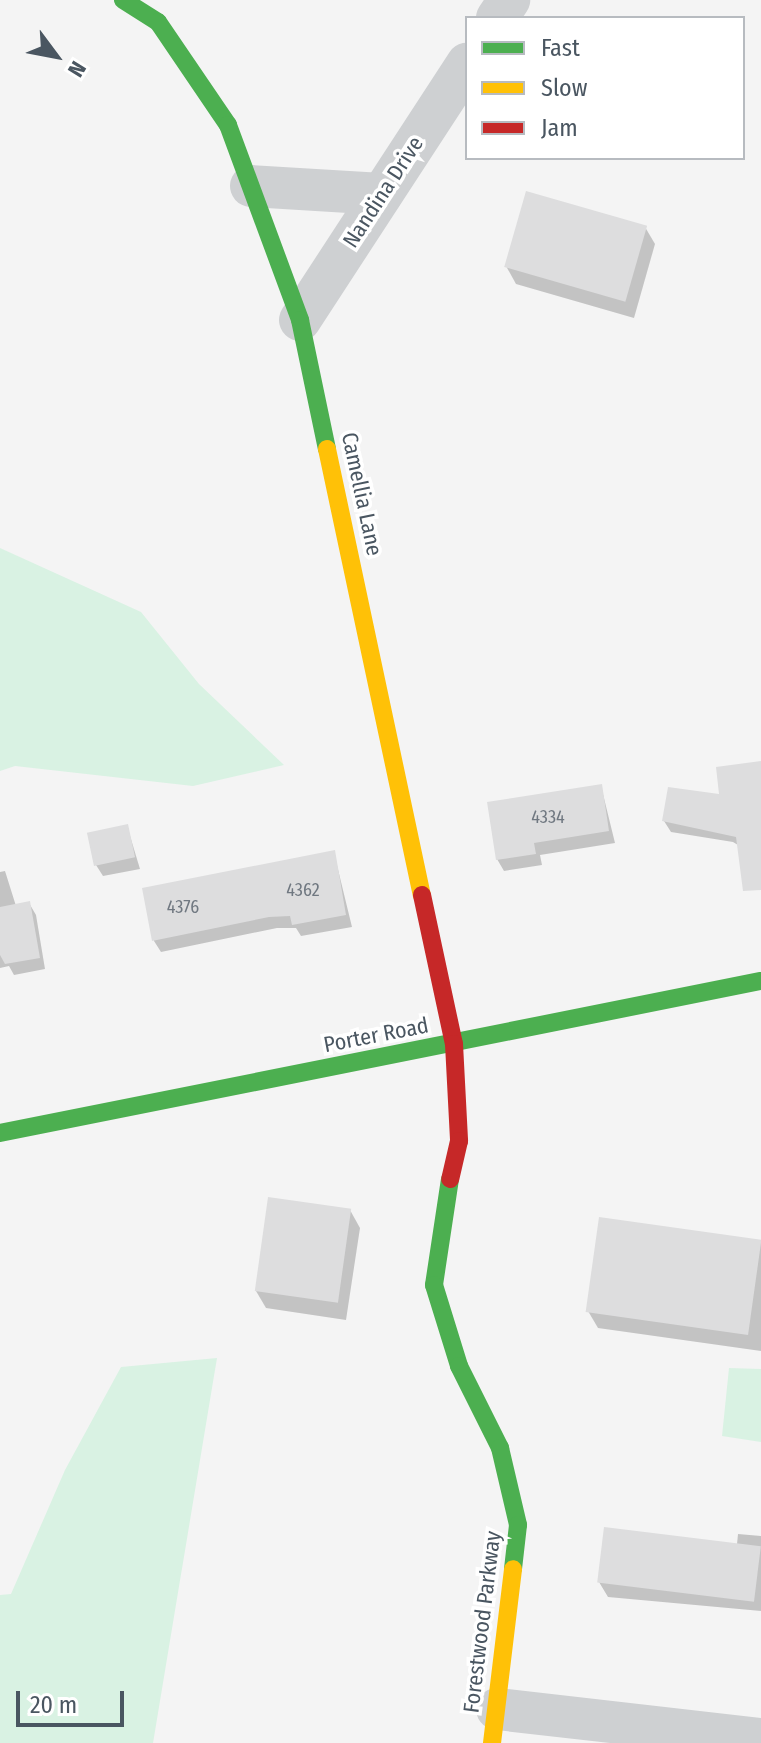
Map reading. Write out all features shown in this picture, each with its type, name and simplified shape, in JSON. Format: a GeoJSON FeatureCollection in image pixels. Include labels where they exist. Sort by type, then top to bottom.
{"type":"FeatureCollection","features":[{"type":"Feature","properties":{"kind":"street","name":"Camellia Lane"},"geometry":{"type":"LineString","coordinates":[[123,0],[158,22],[228,125],[300,320],[454,1044]]}},
{"type":"Feature","properties":{"kind":"street","name":"Nandina Drive"},"geometry":{"type":"LineString","coordinates":[[300,320],[465,67]]}},
{"type":"Feature","properties":{"kind":"street"},"geometry":{"type":"LineString","coordinates":[[251,186],[382,194]]}},
{"type":"Feature","properties":{"kind":"street","name":"Porter Road"},"geometry":{"type":"LineString","coordinates":[[0,1133],[761,981]]}},
{"type":"Feature","properties":{"kind":"street","name":"Forestwood Parkway"},"geometry":{"type":"LineString","coordinates":[[454,1044],[459,1141],[441,1214],[434,1285],[459,1366],[500,1448],[518,1525],[494,1726]]}},
{"type":"Feature","properties":{"kind":"street"},"geometry":{"type":"LineString","coordinates":[[494,1726],[761,1739]]}},
{"type":"Feature","properties":{"kind":"green space"},"geometry":{"type":"Polygon","coordinates":[[[0,548],[141,612],[199,684],[284,765],[193,786],[15,766],[0,771],[0,548]]]}},
{"type":"Feature","properties":{"kind":"green space"},"geometry":{"type":"Polygon","coordinates":[[[217,1358],[153,1743],[0,1743],[0,1595],[11,1594],[65,1470],[121,1367],[217,1358]]]}},
{"type":"Feature","properties":{"kind":"green space"},"geometry":{"type":"Polygon","coordinates":[[[729,1368],[761,1369],[761,1442],[722,1436],[729,1368]]]}},
{"type":"Feature","properties":{"kind":"building"},"geometry":{"type":"Polygon","coordinates":[[[526,191],[647,226],[625,302],[504,267],[526,191]]]}},
{"type":"Feature","properties":{"kind":"building"},"geometry":{"type":"Polygon","coordinates":[[[761,761],[761,890],[743,891],[736,837],[662,821],[668,787],[719,794],[716,767],[761,761]]]}},
{"type":"Feature","properties":{"kind":"building"},"geometry":{"type":"Polygon","coordinates":[[[602,784],[609,831],[534,843],[536,854],[496,860],[487,802],[602,784]]]}},
{"type":"Feature","properties":{"kind":"building"},"geometry":{"type":"Polygon","coordinates":[[[128,824],[135,857],[94,866],[87,833],[128,824]]]}},
{"type":"Feature","properties":{"kind":"building"},"geometry":{"type":"Polygon","coordinates":[[[335,850],[346,915],[292,925],[290,916],[269,917],[152,941],[142,888],[335,850]]]}},
{"type":"Feature","properties":{"kind":"building"},"geometry":{"type":"Polygon","coordinates":[[[30,901],[40,958],[5,964],[0,955],[0,907],[30,901]]]}},
{"type":"Feature","properties":{"kind":"building"},"geometry":{"type":"Polygon","coordinates":[[[268,1197],[351,1209],[338,1303],[255,1291],[268,1197]]]}},
{"type":"Feature","properties":{"kind":"building"},"geometry":{"type":"Polygon","coordinates":[[[599,1217],[761,1240],[748,1335],[586,1312],[599,1217]]]}},
{"type":"Feature","properties":{"kind":"building"},"geometry":{"type":"Polygon","coordinates":[[[604,1527],[761,1546],[754,1602],[597,1583],[604,1527]]]}},
{"type":"Feature","properties":{"kind":"traffic: fast"},"geometry":{"type":"LineString","coordinates":[[123,0],[158,22],[228,125],[300,320],[327,449]]}},
{"type":"Feature","properties":{"kind":"traffic: fast"},"geometry":{"type":"LineString","coordinates":[[0,1133],[761,981]]}},
{"type":"Feature","properties":{"kind":"traffic: fast"},"geometry":{"type":"LineString","coordinates":[[450,1179],[434,1285],[459,1366],[500,1448],[518,1525],[513,1569]]}},
{"type":"Feature","properties":{"kind":"traffic: slow"},"geometry":{"type":"LineString","coordinates":[[327,449],[422,895]]}},
{"type":"Feature","properties":{"kind":"traffic: slow"},"geometry":{"type":"LineString","coordinates":[[492,1743],[513,1569]]}},
{"type":"Feature","properties":{"kind":"traffic: jam"},"geometry":{"type":"LineString","coordinates":[[422,895],[454,1044],[459,1141],[450,1179]]}}]}
